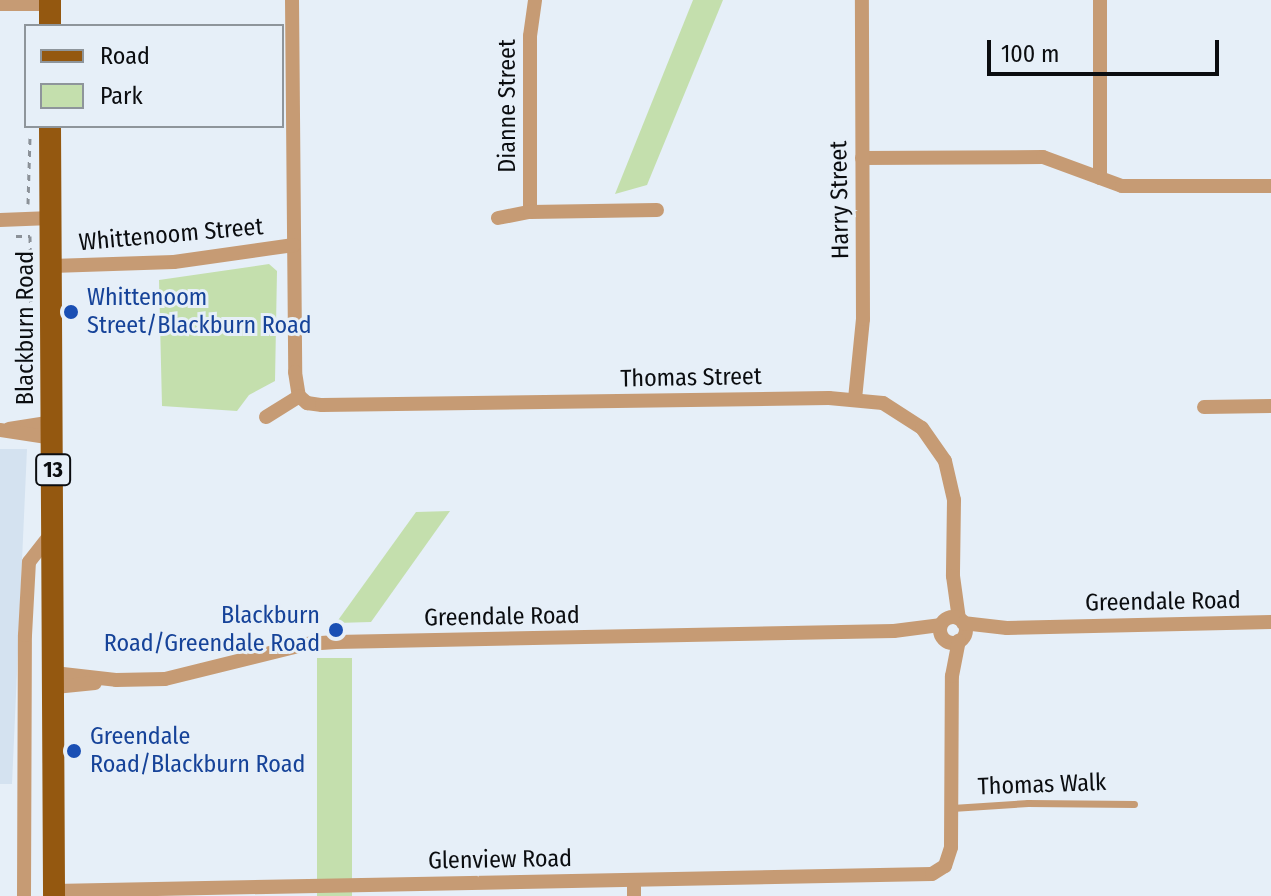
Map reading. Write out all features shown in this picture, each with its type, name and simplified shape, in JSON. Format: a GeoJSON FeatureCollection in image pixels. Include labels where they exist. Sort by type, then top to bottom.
{"type":"FeatureCollection","features":[{"type":"Feature","properties":{"kind":"main road","name":"Blackburn Road"},"geometry":{"type":"LineString","coordinates":[[50,128],[54,893]]}},
{"type":"Feature","properties":{"kind":"street"},"geometry":{"type":"LineString","coordinates":[[266,417],[299,396],[295,372],[292,0]]}},
{"type":"Feature","properties":{"kind":"street","name":"Dianne Street"},"geometry":{"type":"LineString","coordinates":[[530,212],[530,36],[535,0]]}},
{"type":"Feature","properties":{"kind":"street","name":"Harry Street"},"geometry":{"type":"LineString","coordinates":[[855,399],[863,319],[862,0]]}},
{"type":"Feature","properties":{"kind":"street"},"geometry":{"type":"LineString","coordinates":[[1100,0],[1100,178]]}},
{"type":"Feature","properties":{"kind":"street"},"geometry":{"type":"LineString","coordinates":[[0,4],[50,10]]}},
{"type":"Feature","properties":{"kind":"street"},"geometry":{"type":"LineString","coordinates":[[862,158],[1043,157],[1132,187],[1271,186]]}},
{"type":"Feature","properties":{"kind":"street"},"geometry":{"type":"LineString","coordinates":[[498,218],[530,212],[657,210]]}},
{"type":"Feature","properties":{"kind":"street"},"geometry":{"type":"LineString","coordinates":[[0,220],[51,218]]}},
{"type":"Feature","properties":{"kind":"street","name":"Whittenoom Street"},"geometry":{"type":"LineString","coordinates":[[52,266],[174,262],[294,245]]}},
{"type":"Feature","properties":{"kind":"street","name":"Thomas Street"},"geometry":{"type":"LineString","coordinates":[[299,396],[307,403],[322,405],[855,399],[897,410],[922,428],[939,449],[952,487],[952,808],[951,847],[945,866]]}},
{"type":"Feature","properties":{"kind":"street"},"geometry":{"type":"LineString","coordinates":[[1204,407],[1271,406]]}},
{"type":"Feature","properties":{"kind":"street"},"geometry":{"type":"LineString","coordinates":[[2,430],[53,430]]}},
{"type":"Feature","properties":{"kind":"street"},"geometry":{"type":"LineString","coordinates":[[24,896],[25,635],[29,562],[54,530]]}},
{"type":"Feature","properties":{"kind":"street","name":"Greendale Road"},"geometry":{"type":"LineString","coordinates":[[54,680],[165,679],[306,644],[336,642],[1271,622]]}},
{"type":"Feature","properties":{"kind":"street","name":"Glenview Road"},"geometry":{"type":"LineString","coordinates":[[54,893],[926,875],[945,866]]}},
{"type":"Feature","properties":{"kind":"street"},"geometry":{"type":"LineString","coordinates":[[624,896],[629,880]]}},
{"type":"Feature","properties":{"kind":"street"},"geometry":{"type":"LineString","coordinates":[[629,880],[634,896]]}},
{"type":"Feature","properties":{"kind":"lane","name":"Thomas Walk"},"geometry":{"type":"LineString","coordinates":[[952,808],[1028,803],[1134,804]]}},
{"type":"Feature","properties":{"kind":"path"},"geometry":{"type":"LineString","coordinates":[[15,204],[30,204],[30,128]]}},
{"type":"Feature","properties":{"kind":"path"},"geometry":{"type":"LineString","coordinates":[[15,236],[30,236],[31,310]]}},
{"type":"Feature","properties":{"kind":"shaded area"},"geometry":{"type":"Polygon","coordinates":[[[0,449],[27,449],[12,784],[0,784],[0,449]]]}},
{"type":"Feature","properties":{"kind":"green space"},"geometry":{"type":"Polygon","coordinates":[[[693,0],[723,0],[647,185],[615,194],[693,0]]]}},
{"type":"Feature","properties":{"kind":"green space"},"geometry":{"type":"Polygon","coordinates":[[[269,264],[277,271],[275,381],[249,395],[237,411],[162,406],[159,280],[269,264]]]}},
{"type":"Feature","properties":{"kind":"green space"},"geometry":{"type":"Polygon","coordinates":[[[450,511],[371,622],[336,623],[416,512],[450,511]]]}},
{"type":"Feature","properties":{"kind":"green space"},"geometry":{"type":"Polygon","coordinates":[[[317,658],[352,658],[352,896],[317,896],[317,658]]]}},
{"type":"Feature","properties":{"kind":"place","name":"Whittenoom Street/Blackburn Road"},"geometry":{"type":"Point","coordinates":[71,312]}},
{"type":"Feature","properties":{"kind":"place","name":"Blackburn Road/Greendale Road"},"geometry":{"type":"Point","coordinates":[336,630]}},
{"type":"Feature","properties":{"kind":"place","name":"Greendale Road/Blackburn Road"},"geometry":{"type":"Point","coordinates":[74,751]}}]}
